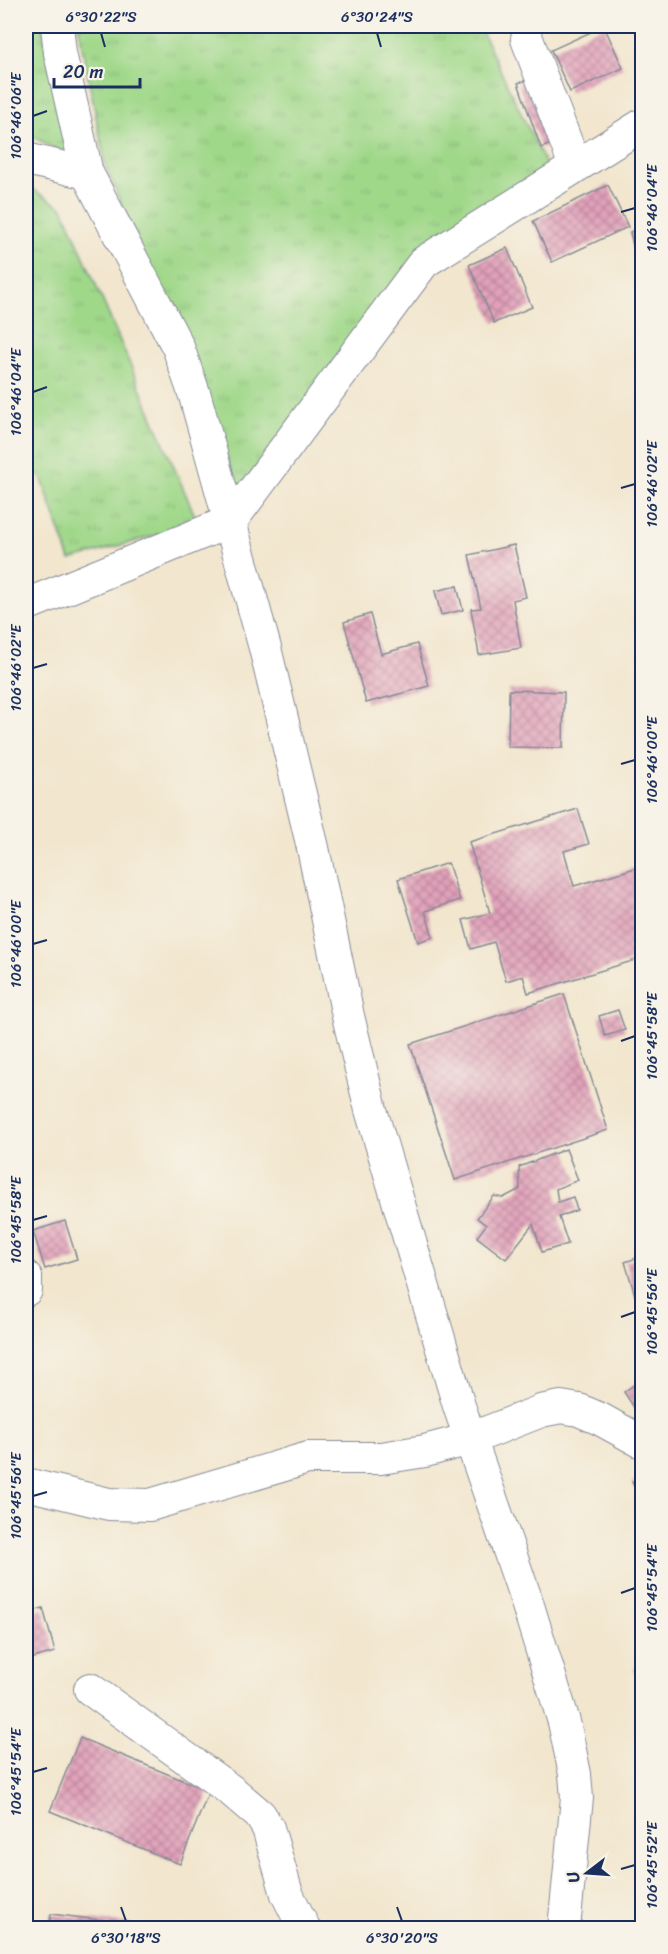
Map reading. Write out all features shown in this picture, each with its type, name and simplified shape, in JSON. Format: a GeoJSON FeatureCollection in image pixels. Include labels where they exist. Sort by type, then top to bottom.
{"type":"FeatureCollection","features":[{"type":"Feature","properties":{"kind":"street"},"geometry":{"type":"LineString","coordinates":[[57,26],[60,53],[87,173],[178,347],[231,521],[313,848],[348,1016],[371,1110],[465,1425],[543,1650],[576,1774],[577,1798],[564,1929]]}},
{"type":"Feature","properties":{"kind":"street"},"geometry":{"type":"LineString","coordinates":[[527,39],[575,166]]}},
{"type":"Feature","properties":{"kind":"street"},"geometry":{"type":"LineString","coordinates":[[26,605],[231,521],[424,262],[575,166],[642,128]]}},
{"type":"Feature","properties":{"kind":"street"},"geometry":{"type":"LineString","coordinates":[[26,159],[87,173]]}},
{"type":"Feature","properties":{"kind":"street"},"geometry":{"type":"LineString","coordinates":[[26,1277],[26,1290]]}},
{"type":"Feature","properties":{"kind":"street"},"geometry":{"type":"LineString","coordinates":[[26,1484],[108,1504],[150,1505],[212,1488],[289,1462],[332,1456],[401,1456],[465,1425],[561,1407],[579,1410],[600,1419],[642,1442]]}},
{"type":"Feature","properties":{"kind":"street"},"geometry":{"type":"LineString","coordinates":[[90,1689],[233,1792],[260,1815],[268,1828],[287,1894],[304,1929]]}},
{"type":"Feature","properties":{"kind":"green space"},"geometry":{"type":"Polygon","coordinates":[[[26,26],[42,26],[67,155],[26,133],[26,26]]]}},
{"type":"Feature","properties":{"kind":"green space"},"geometry":{"type":"Polygon","coordinates":[[[78,26],[479,26],[548,169],[394,285],[240,490],[106,167],[78,26]]]}},
{"type":"Feature","properties":{"kind":"green space"},"geometry":{"type":"Polygon","coordinates":[[[26,185],[63,208],[198,523],[70,560],[40,474],[26,478],[26,185]]]}},
{"type":"Feature","properties":{"kind":"building"},"geometry":{"type":"Polygon","coordinates":[[[604,26],[623,68],[570,92],[551,50],[604,26]]]}},
{"type":"Feature","properties":{"kind":"building"},"geometry":{"type":"Polygon","coordinates":[[[539,76],[561,140],[541,148],[518,83],[539,76]]]}},
{"type":"Feature","properties":{"kind":"building"},"geometry":{"type":"Polygon","coordinates":[[[608,185],[628,227],[552,262],[533,221],[608,185]]]}},
{"type":"Feature","properties":{"kind":"building"},"geometry":{"type":"Polygon","coordinates":[[[642,228],[642,278],[640,279],[630,232],[642,228]]]}},
{"type":"Feature","properties":{"kind":"building"},"geometry":{"type":"Polygon","coordinates":[[[507,248],[532,307],[494,323],[469,265],[507,248]]]}},
{"type":"Feature","properties":{"kind":"building"},"geometry":{"type":"Polygon","coordinates":[[[514,545],[526,597],[513,600],[521,648],[479,655],[471,609],[481,608],[469,555],[514,545]]]}},
{"type":"Feature","properties":{"kind":"building"},"geometry":{"type":"Polygon","coordinates":[[[457,586],[463,610],[441,615],[435,591],[457,586]]]}},
{"type":"Feature","properties":{"kind":"building"},"geometry":{"type":"Polygon","coordinates":[[[370,614],[381,654],[417,644],[429,686],[366,703],[344,622],[370,614]]]}},
{"type":"Feature","properties":{"kind":"building"},"geometry":{"type":"Polygon","coordinates":[[[509,690],[564,692],[563,748],[508,747],[509,690]]]}},
{"type":"Feature","properties":{"kind":"building"},"geometry":{"type":"Polygon","coordinates":[[[578,809],[589,844],[564,851],[574,886],[642,866],[642,958],[528,993],[523,976],[506,981],[494,942],[471,949],[463,920],[490,913],[469,842],[578,809]]]}},
{"type":"Feature","properties":{"kind":"building"},"geometry":{"type":"Polygon","coordinates":[[[448,863],[460,900],[425,911],[433,937],[418,942],[398,879],[448,863]]]}},
{"type":"Feature","properties":{"kind":"building"},"geometry":{"type":"Polygon","coordinates":[[[564,994],[608,1130],[455,1180],[410,1044],[564,994]]]}},
{"type":"Feature","properties":{"kind":"building"},"geometry":{"type":"Polygon","coordinates":[[[618,1010],[625,1030],[605,1036],[599,1016],[618,1010]]]}},
{"type":"Feature","properties":{"kind":"building"},"geometry":{"type":"Polygon","coordinates":[[[566,1149],[578,1180],[556,1189],[558,1202],[573,1197],[577,1210],[559,1217],[568,1244],[542,1252],[533,1224],[506,1259],[477,1237],[486,1225],[477,1218],[494,1196],[503,1198],[520,1189],[519,1167],[566,1149]]]}},
{"type":"Feature","properties":{"kind":"building"},"geometry":{"type":"Polygon","coordinates":[[[65,1221],[77,1259],[45,1269],[33,1231],[65,1221]]]}},
{"type":"Feature","properties":{"kind":"building"},"geometry":{"type":"Polygon","coordinates":[[[642,1256],[642,1318],[625,1262],[642,1256]]]}},
{"type":"Feature","properties":{"kind":"building"},"geometry":{"type":"Polygon","coordinates":[[[642,1379],[642,1420],[624,1392],[642,1379]]]}},
{"type":"Feature","properties":{"kind":"building"},"geometry":{"type":"Polygon","coordinates":[[[642,1477],[642,1502],[632,1482],[642,1477]]]}},
{"type":"Feature","properties":{"kind":"building"},"geometry":{"type":"Polygon","coordinates":[[[43,1608],[55,1652],[26,1660],[26,1613],[43,1608]]]}},
{"type":"Feature","properties":{"kind":"building"},"geometry":{"type":"Polygon","coordinates":[[[642,1666],[642,1697],[634,1669],[642,1666]]]}},
{"type":"Feature","properties":{"kind":"building"},"geometry":{"type":"Polygon","coordinates":[[[80,1738],[209,1791],[180,1864],[50,1811],[80,1738]]]}},
{"type":"Feature","properties":{"kind":"building"},"geometry":{"type":"Polygon","coordinates":[[[51,1914],[132,1924],[131,1928],[49,1928],[51,1914]]]}}]}
